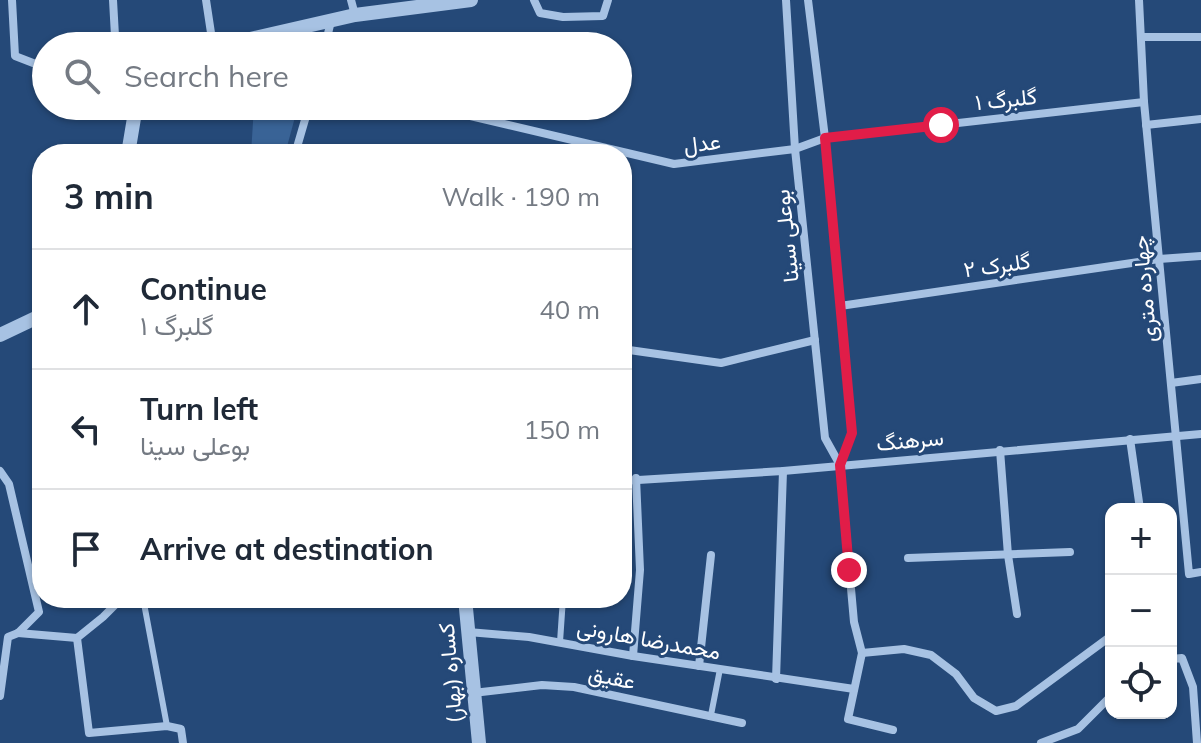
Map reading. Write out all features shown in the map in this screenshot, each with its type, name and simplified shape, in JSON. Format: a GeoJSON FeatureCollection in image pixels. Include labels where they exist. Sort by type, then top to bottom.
{"type":"FeatureCollection","features":[{"type":"Feature","properties":{"kind":"street"},"geometry":{"type":"LineString","coordinates":[[12,0],[15,56],[32,63]]}},
{"type":"Feature","properties":{"kind":"street"},"geometry":{"type":"LineString","coordinates":[[113,0],[115,32]]}},
{"type":"Feature","properties":{"kind":"street"},"geometry":{"type":"LineString","coordinates":[[206,0],[211,32]]}},
{"type":"Feature","properties":{"kind":"street"},"geometry":{"type":"LineString","coordinates":[[280,32],[331,20],[353,7],[471,0]]}},
{"type":"Feature","properties":{"kind":"street"},"geometry":{"type":"LineString","coordinates":[[534,0],[540,13],[563,17],[603,16],[608,0]]}},
{"type":"Feature","properties":{"kind":"street","name":"بوعلی سینا"},"geometry":{"type":"LineString","coordinates":[[786,0],[795,149],[825,438],[840,465],[854,622],[862,653],[848,719],[893,730]]}},
{"type":"Feature","properties":{"kind":"street","name":"بوعلی سینا"},"geometry":{"type":"LineString","coordinates":[[808,0],[825,138],[852,433],[840,465]]}},
{"type":"Feature","properties":{"kind":"street","name":"چهارده متری"},"geometry":{"type":"LineString","coordinates":[[1139,0],[1146,125],[1189,574],[1201,572]]}},
{"type":"Feature","properties":{"kind":"street"},"geometry":{"type":"LineString","coordinates":[[328,32],[331,20]]}},
{"type":"Feature","properties":{"kind":"street"},"geometry":{"type":"LineString","coordinates":[[1141,37],[1201,37]]}},
{"type":"Feature","properties":{"kind":"street","name":"گلبرگ ۱"},"geometry":{"type":"LineString","coordinates":[[795,149],[825,138],[1144,102]]}},
{"type":"Feature","properties":{"kind":"street"},"geometry":{"type":"LineString","coordinates":[[1146,125],[1201,119]]}},
{"type":"Feature","properties":{"kind":"street"},"geometry":{"type":"LineString","coordinates":[[130,144],[134,120]]}},
{"type":"Feature","properties":{"kind":"street"},"geometry":{"type":"LineString","coordinates":[[298,144],[305,120]]}},
{"type":"Feature","properties":{"kind":"street","name":"عدل"},"geometry":{"type":"LineString","coordinates":[[487,120],[589,144]]}},
{"type":"Feature","properties":{"kind":"street","name":"عدل"},"geometry":{"type":"LineString","coordinates":[[632,154],[674,164],[795,149]]}},
{"type":"Feature","properties":{"kind":"street","name":"گلبرک ۲"},"geometry":{"type":"LineString","coordinates":[[840,306],[1159,259],[1201,256]]}},
{"type":"Feature","properties":{"kind":"street"},"geometry":{"type":"LineString","coordinates":[[0,335],[32,320]]}},
{"type":"Feature","properties":{"kind":"street"},"geometry":{"type":"LineString","coordinates":[[632,350],[721,363],[815,340]]}},
{"type":"Feature","properties":{"kind":"street"},"geometry":{"type":"LineString","coordinates":[[1171,383],[1201,379]]}},
{"type":"Feature","properties":{"kind":"street","name":"سرهنگ"},"geometry":{"type":"LineString","coordinates":[[632,479],[783,471],[1201,434]]}},
{"type":"Feature","properties":{"kind":"street"},"geometry":{"type":"LineString","coordinates":[[1130,439],[1139,503]]}},
{"type":"Feature","properties":{"kind":"street"},"geometry":{"type":"LineString","coordinates":[[1000,450],[1008,555],[1017,614]]}},
{"type":"Feature","properties":{"kind":"street"},"geometry":{"type":"LineString","coordinates":[[0,471],[9,484],[32,582]]}},
{"type":"Feature","properties":{"kind":"street"},"geometry":{"type":"LineString","coordinates":[[776,679],[783,471]]}},
{"type":"Feature","properties":{"kind":"street"},"geometry":{"type":"LineString","coordinates":[[633,656],[640,570],[636,478]]}},
{"type":"Feature","properties":{"kind":"street"},"geometry":{"type":"LineString","coordinates":[[908,558],[1070,552]]}},
{"type":"Feature","properties":{"kind":"street"},"geometry":{"type":"LineString","coordinates":[[699,666],[711,555]]}},
{"type":"Feature","properties":{"kind":"street"},"geometry":{"type":"LineString","coordinates":[[0,696],[8,637],[18,633],[39,612],[38,608]]}},
{"type":"Feature","properties":{"kind":"street"},"geometry":{"type":"LineString","coordinates":[[18,633],[77,638],[112,608]]}},
{"type":"Feature","properties":{"kind":"street","name":"کساره (بهار)"},"geometry":{"type":"LineString","coordinates":[[466,608],[479,743]]}},
{"type":"Feature","properties":{"kind":"street","name":"محمدرضا هارونی"},"geometry":{"type":"LineString","coordinates":[[468,632],[560,642],[776,679],[854,689]]}},
{"type":"Feature","properties":{"kind":"street"},"geometry":{"type":"LineString","coordinates":[[77,638],[90,738],[167,726],[181,729],[183,743]]}},
{"type":"Feature","properties":{"kind":"street"},"geometry":{"type":"LineString","coordinates":[[862,653],[904,649],[931,655],[956,674],[974,698],[996,711],[1016,706],[1105,640]]}},
{"type":"Feature","properties":{"kind":"street"},"geometry":{"type":"LineString","coordinates":[[1177,658],[1182,658],[1193,687],[1197,743]]}},
{"type":"Feature","properties":{"kind":"street","name":"عقیق"},"geometry":{"type":"LineString","coordinates":[[473,693],[542,685],[574,687],[742,723]]}},
{"type":"Feature","properties":{"kind":"street"},"geometry":{"type":"LineString","coordinates":[[1041,743],[1078,729],[1105,702]]}},
{"type":"Feature","properties":{"kind":"lane"},"geometry":{"type":"LineString","coordinates":[[145,608],[167,726]]}},
{"type":"Feature","properties":{"kind":"lane"},"geometry":{"type":"LineString","coordinates":[[560,642],[562,608]]}},
{"type":"Feature","properties":{"kind":"lane"},"geometry":{"type":"LineString","coordinates":[[711,715],[720,669]]}},
{"type":"Feature","properties":{"kind":"shaded area"},"geometry":{"type":"Polygon","coordinates":[[[253,120],[294,120],[288,144],[252,144],[253,120]]]}},
{"type":"Feature","properties":{"kind":"route"},"geometry":{"type":"LineString","coordinates":[[849,570],[840,465],[852,433],[825,138],[941,125]]}}]}
